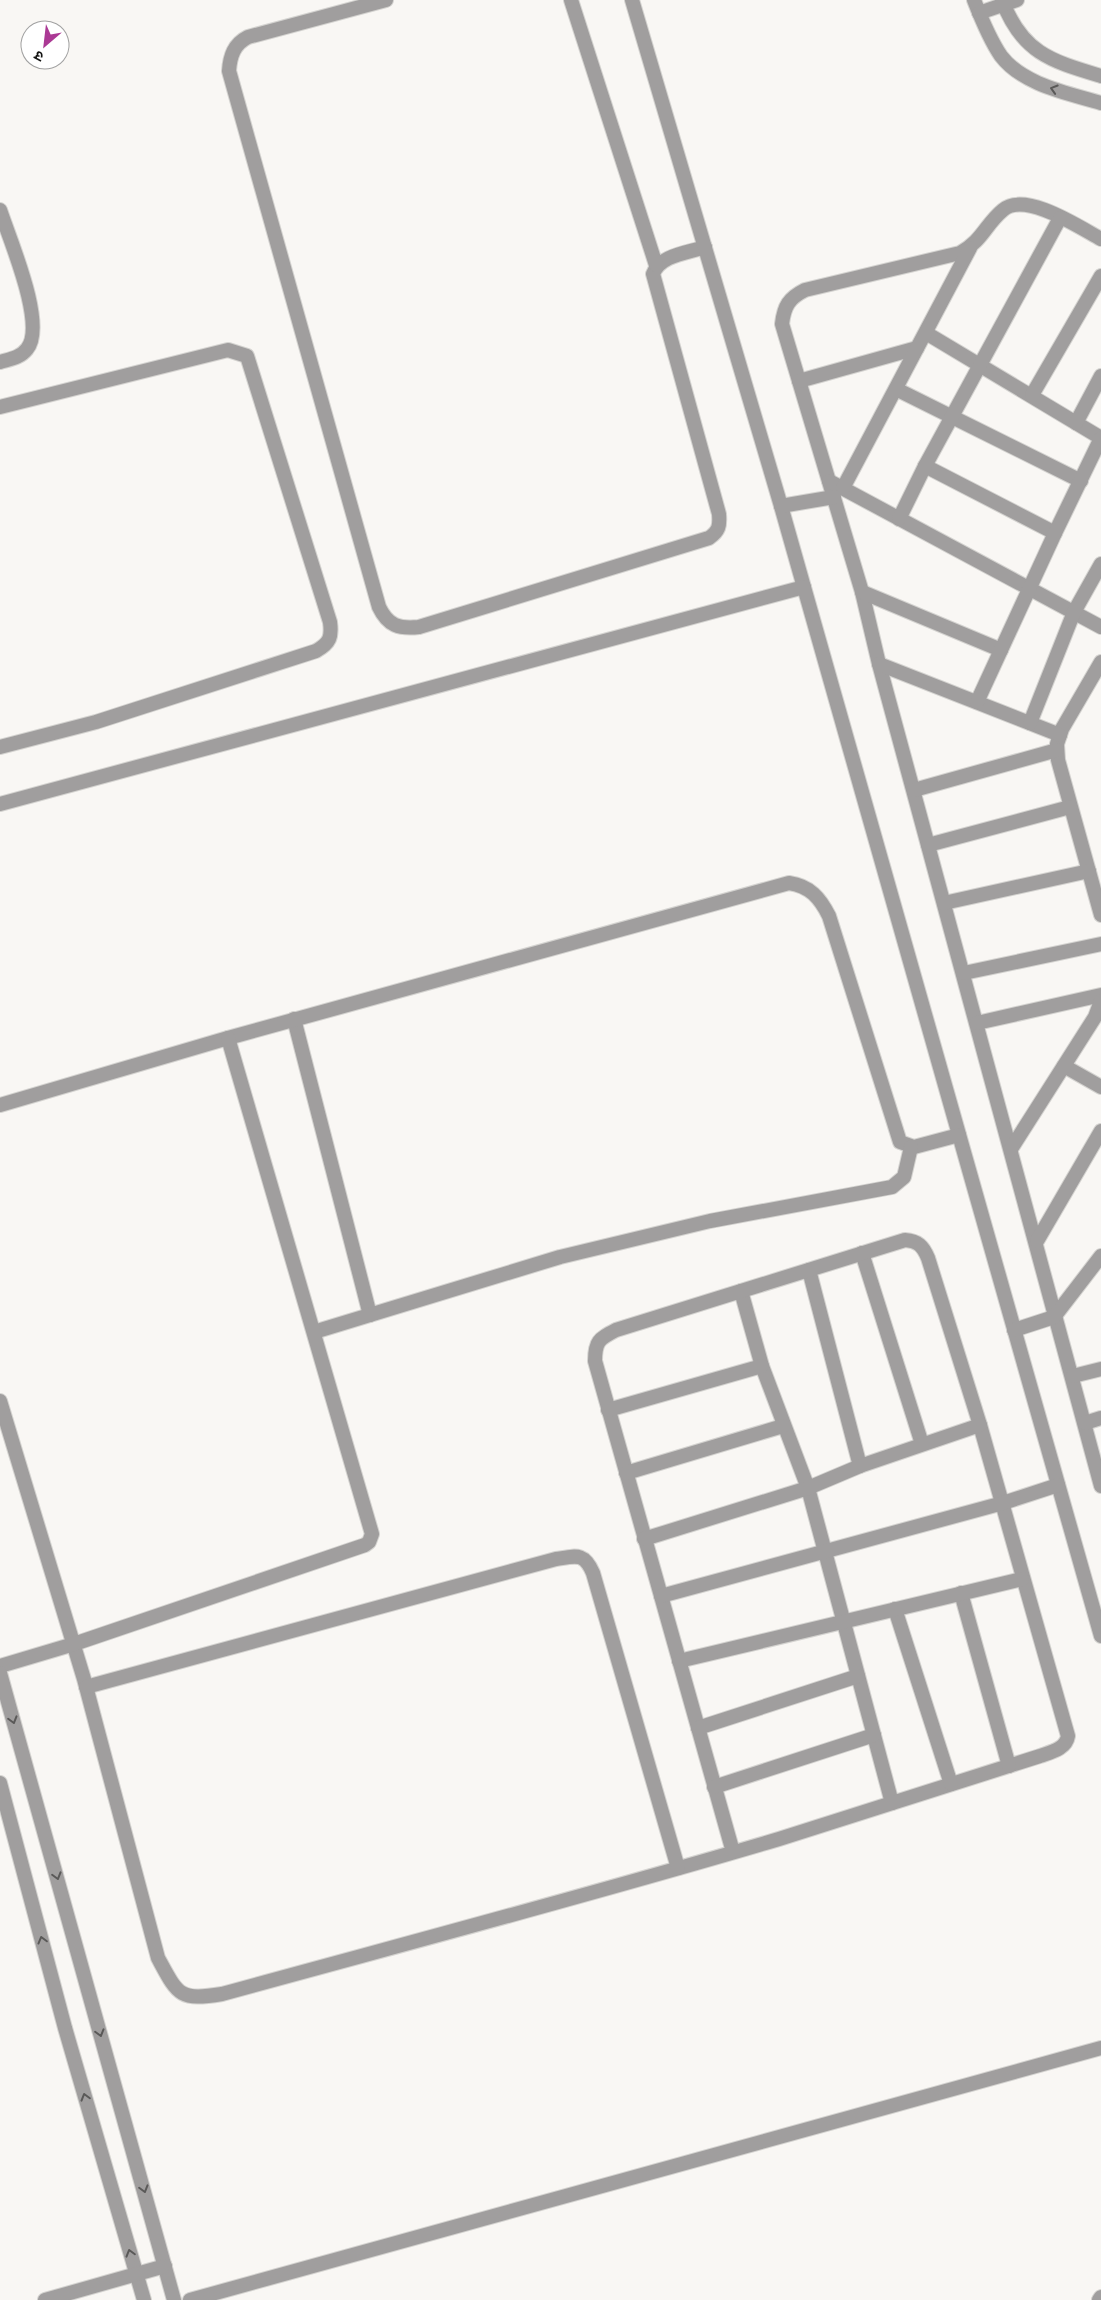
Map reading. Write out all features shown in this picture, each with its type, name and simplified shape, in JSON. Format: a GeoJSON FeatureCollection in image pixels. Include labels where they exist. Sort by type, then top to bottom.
{"type":"FeatureCollection","features":[{"type":"Feature","properties":{"kind":"street"},"geometry":{"type":"LineString","coordinates":[[386,0],[248,37],[239,42],[234,49],[229,71],[379,607],[384,618],[392,626],[406,628],[419,627],[709,538],[720,525],[719,514],[653,274],[656,265],[571,0]]}},
{"type":"Feature","properties":{"kind":"street"},"geometry":{"type":"LineString","coordinates":[[632,0],[781,506],[1101,1636]]}},
{"type":"Feature","properties":{"kind":"street"},"geometry":{"type":"LineString","coordinates":[[974,0],[1002,56],[1020,72],[1042,85],[1101,103]]}},
{"type":"Feature","properties":{"kind":"street"},"geometry":{"type":"LineString","coordinates":[[979,13],[1008,2],[1009,18],[1029,46],[1056,62],[1101,76]]}},
{"type":"Feature","properties":{"kind":"street"},"geometry":{"type":"LineString","coordinates":[[1101,238],[1030,205],[1011,206],[1004,209],[983,235],[970,248],[960,254],[805,290],[794,296],[787,303],[782,324],[830,481],[838,492],[879,664],[1037,1241],[1054,1317],[1073,1376],[1101,1482]]}},
{"type":"Feature","properties":{"kind":"street"},"geometry":{"type":"LineString","coordinates":[[0,210],[29,298],[34,322],[29,348],[20,356],[0,362]]}},
{"type":"Feature","properties":{"kind":"street"},"geometry":{"type":"LineString","coordinates":[[899,519],[925,466],[1060,218]]}},
{"type":"Feature","properties":{"kind":"street"},"geometry":{"type":"LineString","coordinates":[[656,265],[664,260],[705,247]]}},
{"type":"Feature","properties":{"kind":"street"},"geometry":{"type":"LineString","coordinates":[[838,492],[896,389],[970,248]]}},
{"type":"Feature","properties":{"kind":"street"},"geometry":{"type":"LineString","coordinates":[[1032,395],[1101,276]]}},
{"type":"Feature","properties":{"kind":"street"},"geometry":{"type":"LineString","coordinates":[[926,332],[1101,438],[977,702]]}},
{"type":"Feature","properties":{"kind":"street"},"geometry":{"type":"LineString","coordinates":[[799,381],[918,348]]}},
{"type":"Feature","properties":{"kind":"street"},"geometry":{"type":"LineString","coordinates":[[0,407],[228,350],[247,356],[330,622],[331,635],[327,645],[316,651],[96,722],[0,747]]}},
{"type":"Feature","properties":{"kind":"street"},"geometry":{"type":"LineString","coordinates":[[1076,423],[1101,376]]}},
{"type":"Feature","properties":{"kind":"street"},"geometry":{"type":"LineString","coordinates":[[896,389],[1080,481]]}},
{"type":"Feature","properties":{"kind":"street"},"geometry":{"type":"LineString","coordinates":[[925,466],[1055,533]]}},
{"type":"Feature","properties":{"kind":"street"},"geometry":{"type":"LineString","coordinates":[[781,506],[838,492],[899,519],[1101,627]]}},
{"type":"Feature","properties":{"kind":"street"},"geometry":{"type":"LineString","coordinates":[[1030,723],[1074,612],[1101,564]]}},
{"type":"Feature","properties":{"kind":"street"},"geometry":{"type":"LineString","coordinates":[[0,804],[804,587]]}},
{"type":"Feature","properties":{"kind":"street"},"geometry":{"type":"LineString","coordinates":[[862,592],[1001,650]]}},
{"type":"Feature","properties":{"kind":"street"},"geometry":{"type":"LineString","coordinates":[[1101,662],[1060,735],[1057,750],[1070,807],[1101,915]]}},
{"type":"Feature","properties":{"kind":"street"},"geometry":{"type":"LineString","coordinates":[[879,664],[1060,735]]}},
{"type":"Feature","properties":{"kind":"street"},"geometry":{"type":"LineString","coordinates":[[914,790],[1057,750]]}},
{"type":"Feature","properties":{"kind":"street"},"geometry":{"type":"LineString","coordinates":[[928,845],[1070,807]]}},
{"type":"Feature","properties":{"kind":"street"},"geometry":{"type":"LineString","coordinates":[[944,903],[1089,871]]}},
{"type":"Feature","properties":{"kind":"street"},"geometry":{"type":"LineString","coordinates":[[0,1105],[294,1019],[789,884],[798,884],[810,890],[820,899],[829,916],[900,1142],[911,1147],[959,1135]]}},
{"type":"Feature","properties":{"kind":"street"},"geometry":{"type":"LineString","coordinates":[[964,974],[1101,944]]}},
{"type":"Feature","properties":{"kind":"street"},"geometry":{"type":"LineString","coordinates":[[977,1023],[1101,996]]}},
{"type":"Feature","properties":{"kind":"street"},"geometry":{"type":"LineString","coordinates":[[1012,1149],[1064,1066],[1098,1019],[1101,1001]]}},
{"type":"Feature","properties":{"kind":"street"},"geometry":{"type":"LineString","coordinates":[[294,1019],[370,1315]]}},
{"type":"Feature","properties":{"kind":"street"},"geometry":{"type":"LineString","coordinates":[[0,1666],[74,1644],[369,1542],[372,1534],[371,1524],[228,1038]]}},
{"type":"Feature","properties":{"kind":"street"},"geometry":{"type":"LineString","coordinates":[[1064,1066],[1101,1087]]}},
{"type":"Feature","properties":{"kind":"street"},"geometry":{"type":"LineString","coordinates":[[1037,1241],[1101,1131]]}},
{"type":"Feature","properties":{"kind":"street"},"geometry":{"type":"LineString","coordinates":[[314,1332],[560,1257],[710,1222],[892,1187],[904,1178],[911,1147]]}},
{"type":"Feature","properties":{"kind":"street"},"geometry":{"type":"LineString","coordinates":[[0,1401],[74,1644],[158,1958],[175,1988],[182,1995],[202,1997],[222,1994],[733,1852],[1009,1766],[1056,1750],[1067,1741],[1068,1736],[980,1425],[925,1250],[914,1241],[905,1240],[616,1330],[601,1338],[595,1348],[594,1361],[733,1852]]}},
{"type":"Feature","properties":{"kind":"street"},"geometry":{"type":"LineString","coordinates":[[862,1253],[922,1444]]}},
{"type":"Feature","properties":{"kind":"street"},"geometry":{"type":"LineString","coordinates":[[1014,1330],[1054,1317],[1101,1256]]}},
{"type":"Feature","properties":{"kind":"street"},"geometry":{"type":"LineString","coordinates":[[809,1270],[860,1466]]}},
{"type":"Feature","properties":{"kind":"street"},"geometry":{"type":"LineString","coordinates":[[741,1291],[762,1366],[783,1426],[808,1488],[892,1803]]}},
{"type":"Feature","properties":{"kind":"street"},"geometry":{"type":"LineString","coordinates":[[608,1410],[762,1366]]}},
{"type":"Feature","properties":{"kind":"street"},"geometry":{"type":"LineString","coordinates":[[1073,1376],[1101,1369]]}},
{"type":"Feature","properties":{"kind":"street"},"geometry":{"type":"LineString","coordinates":[[1085,1424],[1101,1418]]}},
{"type":"Feature","properties":{"kind":"street"},"geometry":{"type":"LineString","coordinates":[[644,1539],[808,1488],[860,1466],[980,1425]]}},
{"type":"Feature","properties":{"kind":"street"},"geometry":{"type":"LineString","coordinates":[[626,1473],[783,1426]]}},
{"type":"Feature","properties":{"kind":"street"},"geometry":{"type":"LineString","coordinates":[[661,1596],[1058,1485]]}},
{"type":"Feature","properties":{"kind":"street"},"geometry":{"type":"LineString","coordinates":[[86,1687],[556,1559],[576,1556],[584,1558],[593,1573],[678,1868]]}},
{"type":"Feature","properties":{"kind":"street"},"geometry":{"type":"LineString","coordinates":[[679,1661],[1022,1578]]}},
{"type":"Feature","properties":{"kind":"street"},"geometry":{"type":"LineString","coordinates":[[962,1593],[1009,1766]]}},
{"type":"Feature","properties":{"kind":"street"},"geometry":{"type":"LineString","coordinates":[[895,1609],[951,1784]]}},
{"type":"Feature","properties":{"kind":"street"},"geometry":{"type":"LineString","coordinates":[[0,1672],[174,2300]]}},
{"type":"Feature","properties":{"kind":"street"},"geometry":{"type":"LineString","coordinates":[[698,1728],[858,1676]]}},
{"type":"Feature","properties":{"kind":"street"},"geometry":{"type":"LineString","coordinates":[[714,1787],[874,1735]]}},
{"type":"Feature","properties":{"kind":"street"},"geometry":{"type":"LineString","coordinates":[[0,1783],[65,2028],[144,2300]]}},
{"type":"Feature","properties":{"kind":"street"},"geometry":{"type":"LineString","coordinates":[[190,2300],[1101,2048]]}},
{"type":"Feature","properties":{"kind":"street"},"geometry":{"type":"LineString","coordinates":[[45,2300],[165,2266]]}}]}
